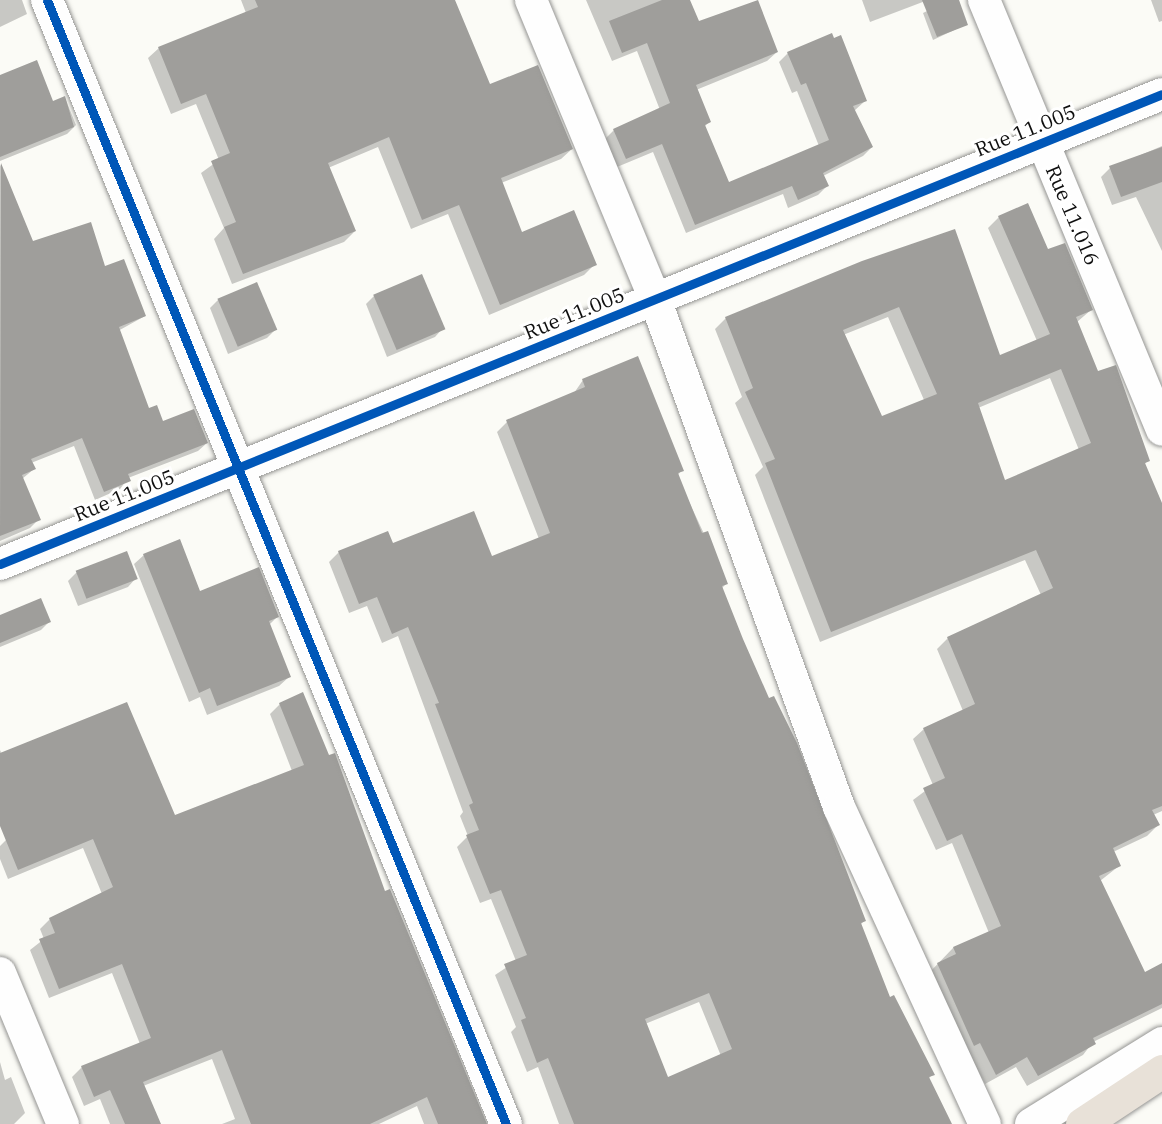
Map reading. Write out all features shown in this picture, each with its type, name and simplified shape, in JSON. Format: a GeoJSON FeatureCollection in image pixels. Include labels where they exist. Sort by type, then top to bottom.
{"type":"FeatureCollection","features":[{"type":"Feature","properties":{"kind":"highway"},"geometry":{"type":"LineString","coordinates":[[1082,1124],[1162,1071]]}},
{"type":"Feature","properties":{"kind":"street"},"geometry":{"type":"LineString","coordinates":[[47,0],[506,1124]]}},
{"type":"Feature","properties":{"kind":"street"},"geometry":{"type":"LineString","coordinates":[[531,0],[655,299],[839,807],[985,1124]]}},
{"type":"Feature","properties":{"kind":"street","name":"Rue 11.016"},"geometry":{"type":"LineString","coordinates":[[984,0],[1162,430]]}},
{"type":"Feature","properties":{"kind":"street","name":"Rue 11.005"},"geometry":{"type":"LineString","coordinates":[[0,564],[1162,94]]}},
{"type":"Feature","properties":{"kind":"street"},"geometry":{"type":"LineString","coordinates":[[0,973],[63,1124]]}},
{"type":"Feature","properties":{"kind":"street"},"geometry":{"type":"LineString","coordinates":[[1031,1124],[1162,1042]]}},
{"type":"Feature","properties":{"kind":"building"},"geometry":{"type":"Polygon","coordinates":[[[255,0],[455,0],[490,84],[538,65],[573,149],[501,178],[522,232],[574,210],[597,265],[500,305],[459,205],[422,220],[389,137],[328,163],[356,231],[243,274],[224,227],[236,222],[211,161],[230,153],[206,94],[181,104],[158,47],[258,7],[255,0]]]}},
{"type":"Feature","properties":{"kind":"building"},"geometry":{"type":"Polygon","coordinates":[[[662,0],[690,0],[699,21],[758,0],[778,52],[696,85],[711,122],[705,125],[729,182],[829,140],[806,83],[801,85],[787,52],[832,33],[834,38],[841,35],[867,101],[853,106],[873,147],[823,173],[829,186],[798,200],[792,186],[695,225],[662,144],[626,159],[613,129],[670,103],[647,43],[622,53],[609,21],[662,0]]]}},
{"type":"Feature","properties":{"kind":"building"},"geometry":{"type":"Polygon","coordinates":[[[922,0],[959,0],[968,25],[937,37],[922,0]]]}},
{"type":"Feature","properties":{"kind":"building"},"geometry":{"type":"Polygon","coordinates":[[[37,60],[53,101],[65,96],[74,127],[0,157],[0,75],[37,60]]]}},
{"type":"Feature","properties":{"kind":"building"},"geometry":{"type":"Polygon","coordinates":[[[1162,147],[1162,182],[1121,197],[1109,166],[1162,147]]]}},
{"type":"Feature","properties":{"kind":"building"},"geometry":{"type":"Polygon","coordinates":[[[1,163],[33,241],[91,222],[105,266],[124,259],[146,316],[119,327],[149,408],[157,405],[163,421],[194,409],[208,443],[128,474],[131,481],[104,492],[82,438],[31,459],[36,469],[22,475],[41,520],[0,536],[1,163]]]}},
{"type":"Feature","properties":{"kind":"building"},"geometry":{"type":"Polygon","coordinates":[[[1028,203],[1048,249],[1065,243],[1093,310],[1076,317],[1098,371],[1116,365],[1150,461],[1145,463],[1162,503],[1162,806],[1152,810],[1160,825],[1113,848],[1121,866],[1099,876],[1145,972],[1162,963],[1162,1004],[1093,1038],[1096,1044],[1038,1076],[1027,1057],[996,1075],[980,1043],[974,1046],[937,963],[956,954],[953,947],[1001,926],[962,834],[947,841],[923,788],[945,778],[923,728],[975,704],[947,637],[1053,588],[1036,550],[831,632],[765,463],[775,459],[745,392],[753,388],[725,317],[862,261],[955,229],[1000,355],[1050,334],[998,216],[1028,203]],[[899,307],[843,330],[882,416],[937,394],[899,307]],[[1061,369],[978,403],[1005,480],[1091,443],[1061,369]]]}},
{"type":"Feature","properties":{"kind":"building"},"geometry":{"type":"Polygon","coordinates":[[[422,274],[445,329],[397,350],[373,295],[422,274]]]}},
{"type":"Feature","properties":{"kind":"building"},"geometry":{"type":"Polygon","coordinates":[[[257,282],[277,330],[238,347],[217,299],[257,282]]]}},
{"type":"Feature","properties":{"kind":"building"},"geometry":{"type":"Polygon","coordinates":[[[638,356],[684,471],[678,473],[702,533],[708,531],[728,584],[722,586],[743,639],[769,698],[774,696],[797,743],[866,921],[861,923],[890,997],[894,995],[935,1075],[929,1077],[952,1124],[574,1124],[548,1058],[537,1063],[521,1020],[526,1018],[504,964],[527,955],[501,890],[490,894],[466,835],[479,830],[469,805],[473,803],[435,704],[439,703],[408,627],[392,634],[377,597],[359,604],[338,551],[388,531],[393,543],[474,511],[492,556],[550,533],[506,420],[585,387],[582,379],[638,356]],[[709,993],[645,1019],[668,1077],[732,1049],[709,993]]]}},
{"type":"Feature","properties":{"kind":"building"},"geometry":{"type":"Polygon","coordinates":[[[180,539],[200,591],[259,567],[279,617],[269,621],[291,677],[217,706],[210,688],[199,693],[143,554],[180,539]]]}},
{"type":"Feature","properties":{"kind":"building"},"geometry":{"type":"Polygon","coordinates":[[[127,551],[138,579],[86,599],[76,571],[127,551]]]}},
{"type":"Feature","properties":{"kind":"building"},"geometry":{"type":"Polygon","coordinates":[[[41,598],[51,622],[0,643],[0,615],[41,598]]]}},
{"type":"Feature","properties":{"kind":"building"},"geometry":{"type":"Polygon","coordinates":[[[303,692],[329,755],[335,753],[385,891],[390,889],[487,1124],[438,1124],[427,1097],[370,1124],[251,1124],[222,1050],[143,1082],[161,1124],[125,1124],[110,1090],[94,1097],[81,1066],[151,1038],[122,964],[59,989],[39,939],[55,933],[49,918],[113,887],[93,839],[18,870],[0,826],[0,753],[127,702],[175,815],[304,765],[279,703],[303,692]]]}},
{"type":"Feature","properties":{"kind":"cycle path"},"geometry":{"type":"LineString","coordinates":[[47,0],[506,1124]]}},
{"type":"Feature","properties":{"kind":"cycle path"},"geometry":{"type":"LineString","coordinates":[[0,564],[1162,94]]}}]}
